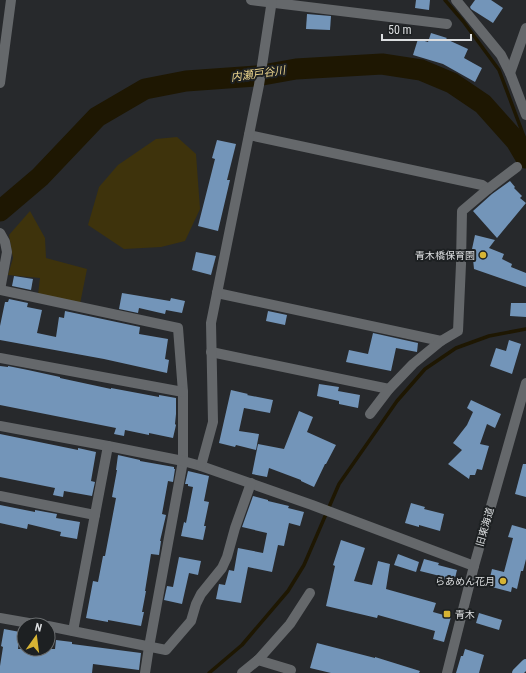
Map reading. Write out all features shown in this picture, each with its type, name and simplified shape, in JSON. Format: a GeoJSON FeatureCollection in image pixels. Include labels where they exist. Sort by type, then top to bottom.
{"type":"FeatureCollection","features":[{"type":"Feature","properties":{"kind":"main road"},"geometry":{"type":"LineString","coordinates":[[517,673],[526,664]]}},
{"type":"Feature","properties":{"kind":"street"},"geometry":{"type":"LineString","coordinates":[[0,83],[11,0]]}},
{"type":"Feature","properties":{"kind":"street"},"geometry":{"type":"LineString","coordinates":[[251,0],[272,1],[447,24]]}},
{"type":"Feature","properties":{"kind":"street"},"geometry":{"type":"LineString","coordinates":[[456,0],[501,55],[510,73],[526,115]]}},
{"type":"Feature","properties":{"kind":"street"},"geometry":{"type":"LineString","coordinates":[[201,466],[213,422],[211,322],[259,85],[272,1]]}},
{"type":"Feature","properties":{"kind":"street"},"geometry":{"type":"LineString","coordinates":[[510,73],[526,28]]}},
{"type":"Feature","properties":{"kind":"street"},"geometry":{"type":"LineString","coordinates":[[249,135],[482,185],[488,189]]}},
{"type":"Feature","properties":{"kind":"street"},"geometry":{"type":"LineString","coordinates":[[370,414],[389,389],[413,364],[441,341],[458,331],[462,264],[462,211],[517,167]]}},
{"type":"Feature","properties":{"kind":"street"},"geometry":{"type":"LineString","coordinates":[[0,233],[5,242],[7,252],[0,290],[178,328],[183,392],[183,461],[145,673]]}},
{"type":"Feature","properties":{"kind":"street"},"geometry":{"type":"LineString","coordinates":[[217,294],[441,341]]}},
{"type":"Feature","properties":{"kind":"street"},"geometry":{"type":"LineString","coordinates":[[212,352],[389,389]]}},
{"type":"Feature","properties":{"kind":"street"},"geometry":{"type":"LineString","coordinates":[[0,358],[183,392]]}},
{"type":"Feature","properties":{"kind":"street","name":"旧東海道"},"geometry":{"type":"LineString","coordinates":[[447,673],[474,566],[526,383]]}},
{"type":"Feature","properties":{"kind":"street"},"geometry":{"type":"LineString","coordinates":[[0,426],[108,446],[201,466],[312,505],[474,566]]}},
{"type":"Feature","properties":{"kind":"street"},"geometry":{"type":"LineString","coordinates":[[73,631],[108,446]]}},
{"type":"Feature","properties":{"kind":"street"},"geometry":{"type":"LineString","coordinates":[[56,628],[166,650],[191,621],[196,604],[201,594],[222,568],[251,483]]}},
{"type":"Feature","properties":{"kind":"street"},"geometry":{"type":"LineString","coordinates":[[0,496],[95,515]]}},
{"type":"Feature","properties":{"kind":"street"},"geometry":{"type":"LineString","coordinates":[[242,673],[258,660],[290,624],[310,593]]}},
{"type":"Feature","properties":{"kind":"street"},"geometry":{"type":"LineString","coordinates":[[0,618],[16,621]]}},
{"type":"Feature","properties":{"kind":"street"},"geometry":{"type":"LineString","coordinates":[[258,660],[291,670],[290,673]]}},
{"type":"Feature","properties":{"kind":"shaded area"},"geometry":{"type":"Polygon","coordinates":[[[177,137],[196,154],[200,209],[185,241],[161,247],[124,249],[88,225],[99,187],[118,165],[156,139],[177,137]]]}},
{"type":"Feature","properties":{"kind":"shaded area"},"geometry":{"type":"Polygon","coordinates":[[[30,211],[45,238],[46,258],[87,269],[80,304],[38,295],[40,278],[8,275],[13,258],[9,235],[30,211]]]}},
{"type":"Feature","properties":{"kind":"building"},"geometry":{"type":"Polygon","coordinates":[[[416,0],[430,0],[429,10],[415,8],[416,0]]]}},
{"type":"Feature","properties":{"kind":"building"},"geometry":{"type":"Polygon","coordinates":[[[475,0],[491,0],[503,8],[493,23],[471,9],[470,7],[475,0]]]}},
{"type":"Feature","properties":{"kind":"building"},"geometry":{"type":"Polygon","coordinates":[[[307,14],[331,16],[330,30],[306,29],[307,14]]]}},
{"type":"Feature","properties":{"kind":"building"},"geometry":{"type":"Polygon","coordinates":[[[431,33],[447,38],[446,39],[468,49],[464,58],[482,68],[475,82],[443,64],[413,55],[418,39],[428,42],[431,33]]]}},
{"type":"Feature","properties":{"kind":"building"},"geometry":{"type":"Polygon","coordinates":[[[217,140],[236,144],[227,180],[230,180],[218,231],[198,226],[215,159],[212,158],[217,140]]]}},
{"type":"Feature","properties":{"kind":"building"},"geometry":{"type":"Polygon","coordinates":[[[510,181],[515,187],[514,188],[522,196],[520,198],[526,203],[497,238],[473,211],[492,194],[510,181]]]}},
{"type":"Feature","properties":{"kind":"building"},"geometry":{"type":"Polygon","coordinates":[[[475,235],[495,240],[489,248],[504,254],[502,259],[512,264],[511,267],[526,273],[526,287],[474,269],[472,249],[475,235]]]}},
{"type":"Feature","properties":{"kind":"building"},"geometry":{"type":"Polygon","coordinates":[[[196,252],[216,256],[211,275],[192,270],[196,252]]]}},
{"type":"Feature","properties":{"kind":"building"},"geometry":{"type":"Polygon","coordinates":[[[14,276],[33,279],[31,290],[12,286],[14,276]]]}},
{"type":"Feature","properties":{"kind":"building"},"geometry":{"type":"Polygon","coordinates":[[[122,293],[170,301],[171,298],[185,301],[182,313],[166,310],[165,314],[139,308],[138,313],[119,309],[122,293]]]}},
{"type":"Feature","properties":{"kind":"building"},"geometry":{"type":"Polygon","coordinates":[[[9,299],[28,303],[27,307],[42,310],[37,333],[56,337],[59,317],[64,318],[65,311],[140,327],[139,334],[168,339],[165,359],[169,360],[167,373],[104,359],[0,340],[0,326],[5,302],[8,302],[9,299]]]}},
{"type":"Feature","properties":{"kind":"building"},"geometry":{"type":"Polygon","coordinates":[[[511,303],[526,303],[526,317],[510,316],[511,303]]]}},
{"type":"Feature","properties":{"kind":"building"},"geometry":{"type":"Polygon","coordinates":[[[268,311],[287,315],[285,325],[266,321],[268,311]]]}},
{"type":"Feature","properties":{"kind":"building"},"geometry":{"type":"Polygon","coordinates":[[[373,333],[418,343],[417,352],[396,348],[391,371],[346,362],[349,350],[368,354],[373,333]]]}},
{"type":"Feature","properties":{"kind":"building"},"geometry":{"type":"Polygon","coordinates":[[[509,340],[521,344],[512,374],[490,366],[496,348],[506,351],[509,340]]]}},
{"type":"Feature","properties":{"kind":"building"},"geometry":{"type":"Polygon","coordinates":[[[0,366],[28,370],[111,389],[159,397],[159,395],[176,398],[176,425],[173,438],[125,430],[124,436],[114,434],[116,428],[0,405],[0,366]]]}},
{"type":"Feature","properties":{"kind":"building"},"geometry":{"type":"Polygon","coordinates":[[[319,384],[339,387],[338,391],[360,395],[358,408],[339,404],[339,401],[317,396],[319,384]]]}},
{"type":"Feature","properties":{"kind":"building"},"geometry":{"type":"Polygon","coordinates":[[[231,390],[273,400],[270,413],[244,408],[239,431],[259,434],[256,450],[219,443],[231,390]]]}},
{"type":"Feature","properties":{"kind":"building"},"geometry":{"type":"Polygon","coordinates":[[[471,400],[501,414],[495,428],[487,424],[480,444],[489,446],[482,470],[477,469],[475,475],[470,475],[469,479],[448,464],[462,450],[453,443],[467,425],[473,412],[467,408],[471,400]]]}},
{"type":"Feature","properties":{"kind":"building"},"geometry":{"type":"Polygon","coordinates":[[[299,411],[313,417],[307,432],[336,445],[314,487],[301,480],[269,468],[267,477],[252,474],[258,444],[284,449],[299,411]]]}},
{"type":"Feature","properties":{"kind":"building"},"geometry":{"type":"Polygon","coordinates":[[[0,434],[78,450],[78,448],[96,452],[91,481],[95,482],[92,496],[64,491],[63,497],[53,495],[55,488],[0,477],[0,434]]]}},
{"type":"Feature","properties":{"kind":"building"},"geometry":{"type":"Polygon","coordinates":[[[118,455],[140,461],[174,467],[175,469],[173,482],[168,481],[162,514],[166,515],[160,541],[159,555],[151,554],[141,626],[86,618],[93,581],[98,582],[103,556],[105,556],[116,498],[112,497],[118,455]]]}},
{"type":"Feature","properties":{"kind":"building"},"geometry":{"type":"Polygon","coordinates":[[[523,464],[526,464],[526,497],[515,494],[523,464]]]}},
{"type":"Feature","properties":{"kind":"building"},"geometry":{"type":"Polygon","coordinates":[[[188,471],[209,476],[204,501],[209,502],[203,540],[181,536],[184,522],[186,523],[193,487],[185,484],[188,471]]]}},
{"type":"Feature","properties":{"kind":"building"},"geometry":{"type":"Polygon","coordinates":[[[253,496],[289,506],[288,508],[304,512],[300,526],[289,523],[284,546],[278,545],[272,572],[248,567],[241,603],[216,599],[219,584],[225,585],[229,570],[234,571],[238,548],[263,553],[267,533],[242,527],[253,496]]]}},
{"type":"Feature","properties":{"kind":"building"},"geometry":{"type":"Polygon","coordinates":[[[411,503],[425,507],[424,509],[444,514],[440,531],[405,523],[411,503]]]}},
{"type":"Feature","properties":{"kind":"building"},"geometry":{"type":"Polygon","coordinates":[[[0,505],[35,512],[35,510],[57,514],[56,518],[80,522],[77,539],[60,536],[61,532],[28,524],[27,529],[0,523],[0,505]]]}},
{"type":"Feature","properties":{"kind":"building"},"geometry":{"type":"Polygon","coordinates":[[[512,525],[526,529],[526,559],[523,571],[521,571],[517,589],[512,587],[511,592],[488,586],[492,569],[504,572],[513,538],[508,537],[512,525]]]}},
{"type":"Feature","properties":{"kind":"building"},"geometry":{"type":"Polygon","coordinates":[[[341,540],[365,548],[354,581],[372,585],[378,561],[390,564],[386,589],[436,603],[433,612],[451,617],[444,642],[433,639],[435,631],[378,615],[377,618],[326,606],[335,566],[333,565],[341,540]]]}},
{"type":"Feature","properties":{"kind":"building"},"geometry":{"type":"Polygon","coordinates":[[[398,554],[419,562],[416,572],[394,565],[398,554]]]}},
{"type":"Feature","properties":{"kind":"building"},"geometry":{"type":"Polygon","coordinates":[[[179,557],[201,561],[198,575],[189,573],[182,604],[164,600],[167,586],[173,587],[179,557]]]}},
{"type":"Feature","properties":{"kind":"building"},"geometry":{"type":"Polygon","coordinates":[[[424,559],[439,563],[438,565],[457,570],[454,582],[439,578],[440,576],[420,571],[424,559]]]}},
{"type":"Feature","properties":{"kind":"building"},"geometry":{"type":"Polygon","coordinates":[[[479,613],[502,620],[499,630],[476,623],[479,613]]]}},
{"type":"Feature","properties":{"kind":"building"},"geometry":{"type":"Polygon","coordinates":[[[4,629],[16,631],[16,657],[56,657],[56,640],[72,642],[72,644],[141,653],[139,670],[93,664],[92,673],[0,673],[3,647],[1,646],[4,629]]]}},
{"type":"Feature","properties":{"kind":"building"},"geometry":{"type":"Polygon","coordinates":[[[317,643],[375,657],[420,671],[419,673],[331,673],[310,668],[317,643]]]}},
{"type":"Feature","properties":{"kind":"building"},"geometry":{"type":"Polygon","coordinates":[[[465,649],[484,655],[479,673],[456,673],[461,656],[463,656],[465,649]]]}},
{"type":"Feature","properties":{"kind":"waterway"},"geometry":{"type":"LineString","coordinates":[[445,0],[463,21],[499,70],[526,142]]}},
{"type":"Feature","properties":{"kind":"waterway","name":"内瀬戸谷川"},"geometry":{"type":"LineString","coordinates":[[0,211],[40,177],[97,117],[145,89],[186,81],[257,76],[296,69],[382,64],[421,70],[452,83],[483,104],[516,141],[526,158]]}},
{"type":"Feature","properties":{"kind":"waterway"},"geometry":{"type":"LineString","coordinates":[[209,673],[242,645],[288,591],[304,565],[339,484],[397,401],[425,369],[456,348],[489,336],[526,329]]}},
{"type":"Feature","properties":{"kind":"place","name":"青木橋保育園"},"geometry":{"type":"Point","coordinates":[483,255]}},
{"type":"Feature","properties":{"kind":"place","name":"らあめん花月"},"geometry":{"type":"Point","coordinates":[503,581]}},
{"type":"Feature","properties":{"kind":"place","name":"青木"},"geometry":{"type":"Point","coordinates":[447,614]}}]}
